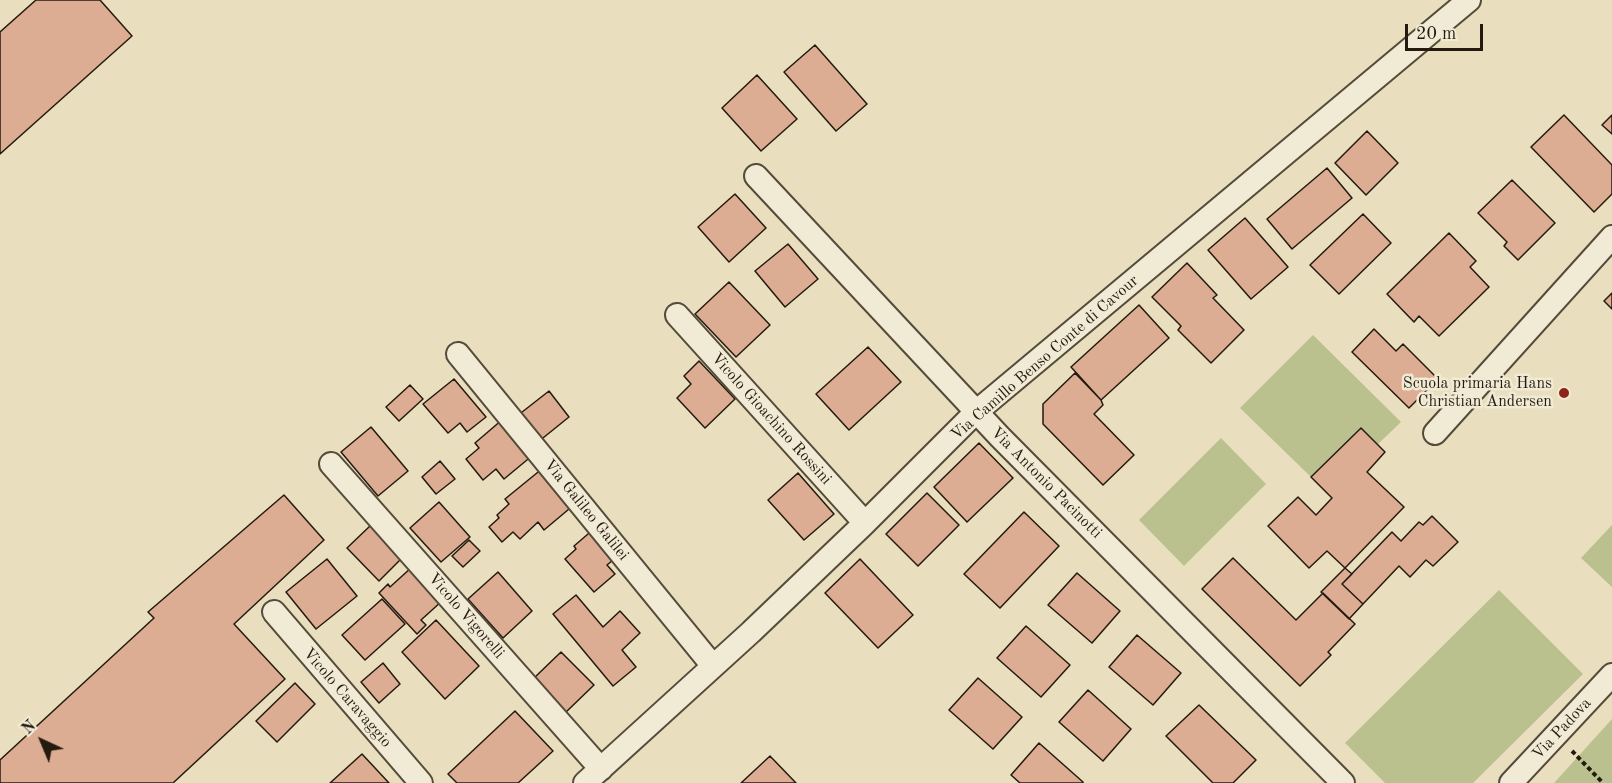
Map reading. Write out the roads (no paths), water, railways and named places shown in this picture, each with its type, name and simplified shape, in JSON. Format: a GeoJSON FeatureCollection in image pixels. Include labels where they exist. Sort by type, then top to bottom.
{"type":"FeatureCollection","features":[{"type":"Feature","properties":{"kind":"street","name":"Via Camillo Benso Conte di Cavour"},"geometry":{"type":"LineString","coordinates":[[593,776],[866,523],[976,412],[1469,0]]}},
{"type":"Feature","properties":{"kind":"street","name":"Via Antonio Pacinotti"},"geometry":{"type":"LineString","coordinates":[[756,176],[976,412],[1343,783]]}},
{"type":"Feature","properties":{"kind":"street"},"geometry":{"type":"LineString","coordinates":[[1435,433],[1612,237]]}},
{"type":"Feature","properties":{"kind":"street","name":"Vicolo Gioachino Rossini"},"geometry":{"type":"LineString","coordinates":[[677,315],[866,523]]}},
{"type":"Feature","properties":{"kind":"street","name":"Via Galileo Galilei"},"geometry":{"type":"LineString","coordinates":[[458,354],[713,666]]}},
{"type":"Feature","properties":{"kind":"street","name":"Vicolo Vigorelli"},"geometry":{"type":"LineString","coordinates":[[331,464],[593,776]]}},
{"type":"Feature","properties":{"kind":"street","name":"Vicolo Caravaggio"},"geometry":{"type":"LineString","coordinates":[[274,612],[421,783]]}},
{"type":"Feature","properties":{"kind":"street","name":"Via Padova"},"geometry":{"type":"LineString","coordinates":[[1511,783],[1612,675]]}},
{"type":"Feature","properties":{"kind":"place","name":"Scuola primaria Hans Christian Andersen"},"geometry":{"type":"Point","coordinates":[1564,393]}}]}
